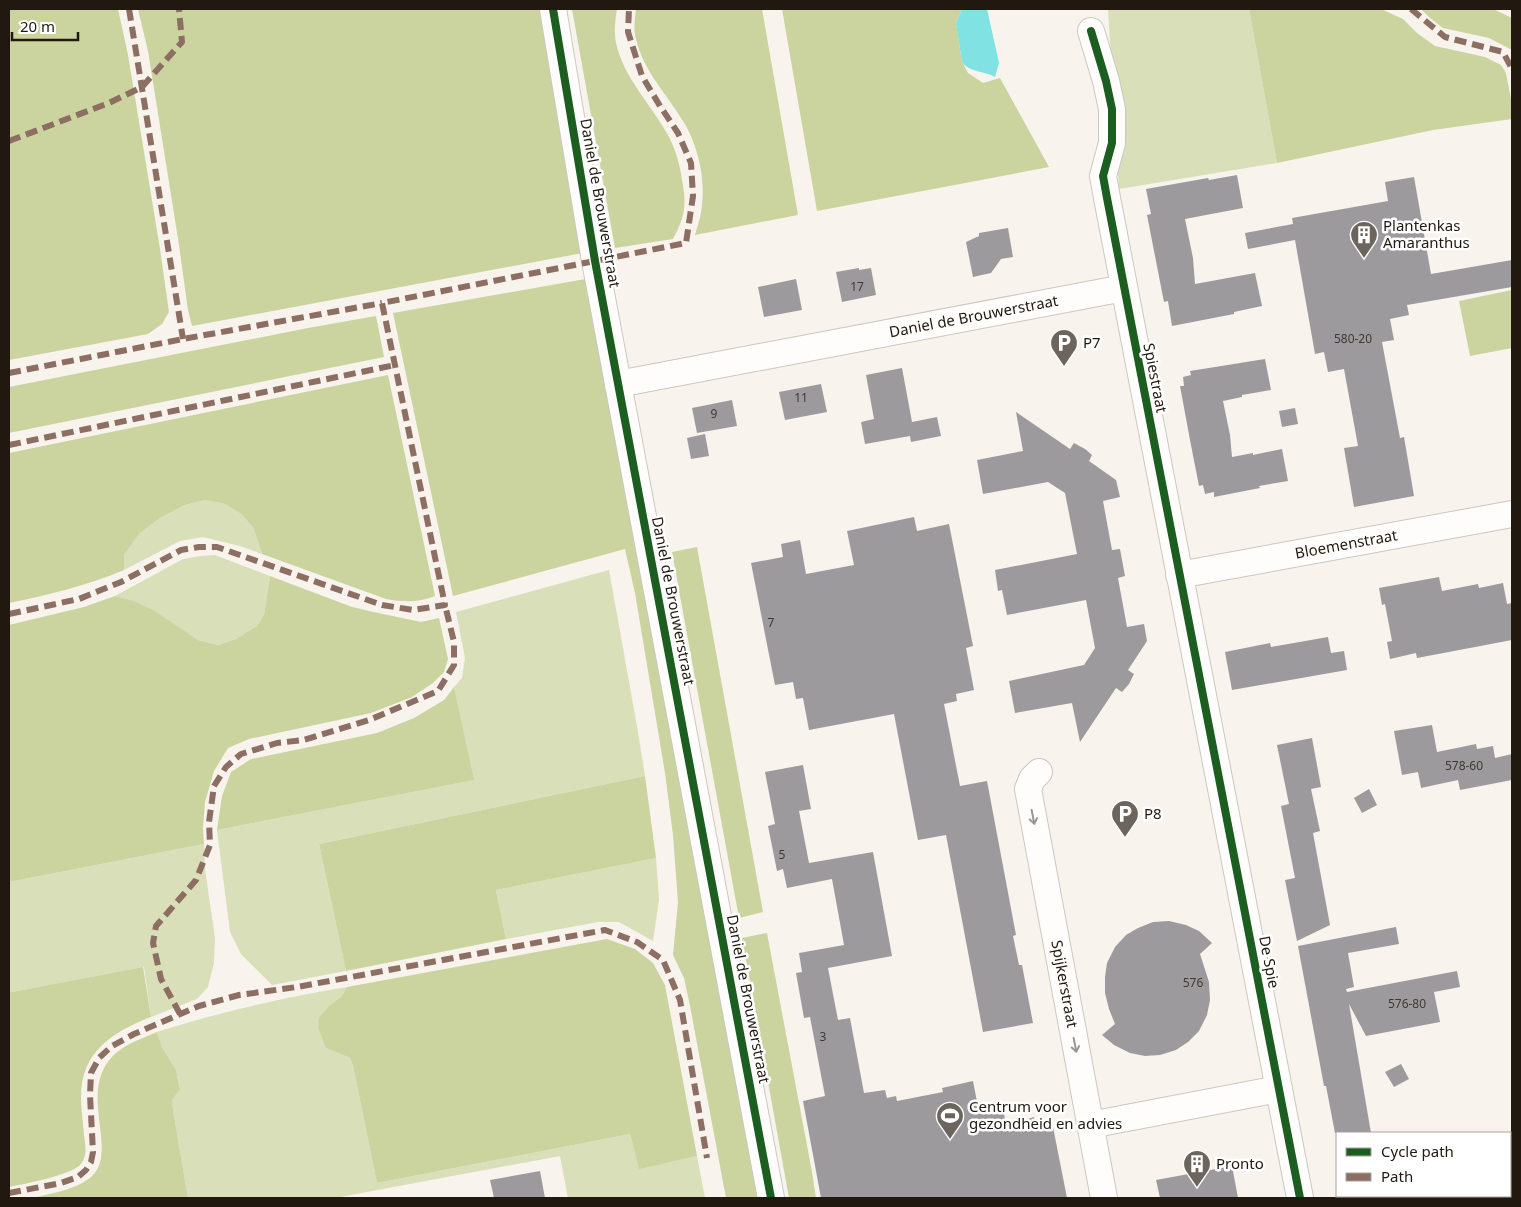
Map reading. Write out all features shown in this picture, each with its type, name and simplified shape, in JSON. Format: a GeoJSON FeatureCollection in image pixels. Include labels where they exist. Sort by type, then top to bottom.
{"type":"FeatureCollection","features":[{"type":"Feature","properties":{"kind":"street","name":"Daniel de Brouwerstraat"},"geometry":{"type":"LineString","coordinates":[[553,9],[595,261],[771,1198]]}},
{"type":"Feature","properties":{"kind":"street","name":"Spiestraat"},"geometry":{"type":"LineString","coordinates":[[1091,31],[1112,109],[1112,143],[1103,176],[1210,732]]}},
{"type":"Feature","properties":{"kind":"street","name":"Daniel de Brouwerstraat"},"geometry":{"type":"LineString","coordinates":[[618,384],[1124,288]]}},
{"type":"Feature","properties":{"kind":"street","name":"Bloemenstraat"},"geometry":{"type":"LineString","coordinates":[[1179,575],[1512,514]]}},
{"type":"Feature","properties":{"kind":"street","name":"De Spie"},"geometry":{"type":"LineString","coordinates":[[1210,732],[1300,1198]]}},
{"type":"Feature","properties":{"kind":"street","name":"Spijkerstraat"},"geometry":{"type":"LineString","coordinates":[[1039,772],[1032,779],[1028,789],[1104,1198]]}},
{"type":"Feature","properties":{"kind":"street"},"geometry":{"type":"LineString","coordinates":[[1090,1125],[1279,1089]]}},
{"type":"Feature","properties":{"kind":"green space"},"geometry":{"type":"Polygon","coordinates":[[[9,9],[118,9],[128,55],[169,312],[162,324],[148,334],[9,360],[9,9]]]}},
{"type":"Feature","properties":{"kind":"green space"},"geometry":{"type":"Polygon","coordinates":[[[138,9],[544,9],[588,252],[192,326],[148,51],[138,9]]]}},
{"type":"Feature","properties":{"kind":"green space"},"geometry":{"type":"Polygon","coordinates":[[[572,9],[617,9],[615,35],[620,56],[632,80],[669,137],[679,163],[685,204],[680,224],[673,239],[615,248],[572,9]]]}},
{"type":"Feature","properties":{"kind":"green space"},"geometry":{"type":"Polygon","coordinates":[[[636,9],[762,9],[798,215],[695,235],[700,218],[703,190],[701,168],[695,146],[686,126],[651,73],[640,51],[634,24],[636,9]]]}},
{"type":"Feature","properties":{"kind":"green space"},"geometry":{"type":"Polygon","coordinates":[[[782,9],[962,9],[956,23],[962,62],[968,73],[983,83],[1000,78],[1049,167],[817,211],[782,9]]]}},
{"type":"Feature","properties":{"kind":"green space"},"geometry":{"type":"Polygon","coordinates":[[[1108,9],[1249,9],[1277,163],[1119,189],[1108,9]]]}},
{"type":"Feature","properties":{"kind":"green space"},"geometry":{"type":"Polygon","coordinates":[[[1249,9],[1381,9],[1403,19],[1417,33],[1435,46],[1485,57],[1501,65],[1506,73],[1512,105],[1512,119],[1433,130],[1277,163],[1249,9]]]}},
{"type":"Feature","properties":{"kind":"green space"},"geometry":{"type":"Polygon","coordinates":[[[1421,9],[1493,9],[1512,18],[1512,50],[1489,38],[1443,28],[1421,9]]]}},
{"type":"Feature","properties":{"kind":"green space"},"geometry":{"type":"Polygon","coordinates":[[[591,278],[760,1198],[726,1198],[684,978],[673,955],[678,902],[673,835],[665,773],[635,593],[625,549],[453,596],[393,313],[591,278]]]}},
{"type":"Feature","properties":{"kind":"green space"},"geometry":{"type":"Polygon","coordinates":[[[1512,290],[1512,348],[1470,356],[1459,301],[1512,290]]]}},
{"type":"Feature","properties":{"kind":"green space"},"geometry":{"type":"Polygon","coordinates":[[[376,316],[384,357],[9,433],[9,387],[376,316]]]}},
{"type":"Feature","properties":{"kind":"green space"},"geometry":{"type":"Polygon","coordinates":[[[388,375],[435,596],[423,600],[410,601],[386,599],[262,554],[253,527],[241,514],[225,504],[205,500],[185,505],[160,518],[139,534],[124,555],[124,570],[67,590],[9,603],[9,453],[388,375]]]}},
{"type":"Feature","properties":{"kind":"green space"},"geometry":{"type":"Polygon","coordinates":[[[205,500],[225,504],[241,514],[253,527],[262,554],[240,546],[203,537],[180,541],[124,570],[124,555],[139,534],[160,518],[185,505],[205,500]]]}},
{"type":"Feature","properties":{"kind":"green space"},"geometry":{"type":"Polygon","coordinates":[[[697,547],[763,912],[739,918],[672,552],[697,547]]]}},
{"type":"Feature","properties":{"kind":"green space"},"geometry":{"type":"Polygon","coordinates":[[[215,555],[270,576],[264,615],[257,626],[236,639],[218,645],[198,640],[131,600],[115,596],[183,559],[215,555]]]}},
{"type":"Feature","properties":{"kind":"green space"},"geometry":{"type":"Polygon","coordinates":[[[609,570],[645,776],[319,844],[346,971],[272,985],[241,954],[230,932],[217,830],[473,780],[454,687],[462,678],[465,658],[456,612],[609,570]]]}},
{"type":"Feature","properties":{"kind":"green space"},"geometry":{"type":"Polygon","coordinates":[[[270,576],[352,607],[421,622],[439,618],[448,659],[444,672],[433,683],[412,697],[371,713],[249,739],[228,748],[214,771],[205,802],[204,844],[9,882],[9,625],[84,607],[115,596],[131,600],[153,610],[198,640],[218,645],[236,639],[257,626],[264,615],[270,576]]]}},
{"type":"Feature","properties":{"kind":"green space"},"geometry":{"type":"Polygon","coordinates":[[[454,687],[474,780],[217,830],[222,796],[231,772],[251,759],[377,733],[414,718],[444,700],[454,687]]]}},
{"type":"Feature","properties":{"kind":"green space"},"geometry":{"type":"Polygon","coordinates":[[[645,776],[656,858],[496,890],[506,939],[346,971],[319,844],[645,776]]]}},
{"type":"Feature","properties":{"kind":"green space"},"geometry":{"type":"Polygon","coordinates":[[[204,844],[205,869],[215,938],[214,963],[208,987],[197,999],[151,1017],[144,967],[12,992],[9,991],[9,882],[204,844]]]}},
{"type":"Feature","properties":{"kind":"green space"},"geometry":{"type":"Polygon","coordinates":[[[656,858],[659,900],[653,941],[619,922],[598,922],[506,939],[496,890],[656,858]]]}},
{"type":"Feature","properties":{"kind":"green space"},"geometry":{"type":"Polygon","coordinates":[[[767,933],[816,1198],[789,1198],[742,938],[767,933]]]}},
{"type":"Feature","properties":{"kind":"green space"},"geometry":{"type":"Polygon","coordinates":[[[607,939],[635,949],[653,963],[665,985],[697,1156],[639,1169],[630,1134],[377,1183],[350,1058],[326,1048],[318,1027],[319,1018],[330,1005],[342,996],[347,987],[607,939]]]}},
{"type":"Feature","properties":{"kind":"green space"},"geometry":{"type":"Polygon","coordinates":[[[143,967],[151,1017],[124,1029],[102,1045],[93,1055],[82,1081],[81,1097],[85,1150],[83,1161],[76,1168],[68,1172],[9,1187],[9,991],[12,992],[143,967]]]}},
{"type":"Feature","properties":{"kind":"green space"},"geometry":{"type":"Polygon","coordinates":[[[347,987],[342,996],[330,1005],[326,1048],[350,1058],[377,1183],[630,1134],[639,1168],[697,1156],[705,1198],[568,1198],[560,1156],[335,1198],[188,1198],[172,1100],[180,1088],[176,1070],[162,1047],[157,1032],[251,1006],[347,987]]]}},
{"type":"Feature","properties":{"kind":"green space"},"geometry":{"type":"Polygon","coordinates":[[[157,1032],[162,1047],[176,1070],[180,1089],[172,1100],[188,1198],[33,1198],[63,1191],[84,1182],[99,1167],[102,1153],[98,1102],[99,1084],[104,1068],[121,1049],[157,1032]]]}},
{"type":"Feature","properties":{"kind":"water"},"geometry":{"type":"Polygon","coordinates":[[[962,9],[987,9],[999,63],[995,77],[972,70],[962,62],[956,23],[962,9]]]}},
{"type":"Feature","properties":{"kind":"building"},"geometry":{"type":"Polygon","coordinates":[[[1237,175],[1243,208],[1185,219],[1193,258],[1195,284],[1255,273],[1262,306],[1234,312],[1234,314],[1172,326],[1168,301],[1164,302],[1147,215],[1151,214],[1146,189],[1237,175]]]}},
{"type":"Feature","properties":{"kind":"building"},"geometry":{"type":"Polygon","coordinates":[[[1414,177],[1431,274],[1512,260],[1512,287],[1407,305],[1409,315],[1390,319],[1394,340],[1382,342],[1400,438],[1404,437],[1414,496],[1354,507],[1344,448],[1358,446],[1344,369],[1328,372],[1324,352],[1315,354],[1295,240],[1248,249],[1245,233],[1293,224],[1292,218],[1388,201],[1385,182],[1414,177]]]}},
{"type":"Feature","properties":{"kind":"building"},"geometry":{"type":"Polygon","coordinates":[[[1008,228],[1013,257],[1001,259],[991,273],[973,277],[966,242],[979,236],[979,233],[1008,228]]]}},
{"type":"Feature","properties":{"kind":"building"},"geometry":{"type":"Polygon","coordinates":[[[859,268],[859,270],[871,268],[876,295],[842,302],[836,272],[859,268]]]}},
{"type":"Feature","properties":{"kind":"building"},"geometry":{"type":"Polygon","coordinates":[[[796,279],[802,310],[764,317],[758,287],[796,279]]]}},
{"type":"Feature","properties":{"kind":"building"},"geometry":{"type":"Polygon","coordinates":[[[1265,359],[1271,390],[1242,395],[1242,397],[1223,401],[1230,435],[1232,457],[1282,449],[1288,481],[1214,497],[1214,492],[1205,494],[1203,485],[1199,486],[1190,440],[1180,386],[1184,386],[1183,377],[1191,375],[1190,371],[1265,359]]]}},
{"type":"Feature","properties":{"kind":"building"},"geometry":{"type":"Polygon","coordinates":[[[902,368],[912,422],[937,417],[941,436],[911,442],[910,436],[865,444],[861,422],[874,419],[866,375],[902,368]]]}},
{"type":"Feature","properties":{"kind":"building"},"geometry":{"type":"Polygon","coordinates":[[[821,384],[827,412],[785,420],[779,392],[821,384]]]}},
{"type":"Feature","properties":{"kind":"building"},"geometry":{"type":"Polygon","coordinates":[[[732,400],[737,426],[697,433],[692,408],[732,400]]]}},
{"type":"Feature","properties":{"kind":"building"},"geometry":{"type":"Polygon","coordinates":[[[1295,408],[1298,424],[1282,427],[1279,411],[1295,408]]]}},
{"type":"Feature","properties":{"kind":"building"},"geometry":{"type":"Polygon","coordinates":[[[1016,412],[1070,449],[1074,443],[1085,449],[1092,455],[1089,461],[1116,480],[1120,497],[1103,501],[1112,550],[1120,549],[1125,576],[1118,578],[1127,627],[1144,624],[1147,641],[1128,670],[1134,674],[1129,684],[1122,692],[1116,688],[1080,742],[1072,703],[1015,713],[1009,681],[1084,665],[1095,648],[1086,600],[1007,615],[1002,590],[998,591],[995,570],[1077,554],[1065,493],[1048,482],[983,494],[977,460],[1023,451],[1016,412]]]}},
{"type":"Feature","properties":{"kind":"building"},"geometry":{"type":"Polygon","coordinates":[[[705,434],[709,456],[691,459],[687,438],[705,434]]]}},
{"type":"Feature","properties":{"kind":"building"},"geometry":{"type":"Polygon","coordinates":[[[914,517],[917,531],[949,524],[973,646],[966,648],[974,690],[956,694],[957,701],[944,704],[960,786],[987,781],[1016,935],[1013,936],[1019,965],[1022,965],[1033,1023],[983,1032],[946,835],[918,840],[894,714],[809,730],[803,698],[796,699],[793,682],[775,685],[751,563],[783,557],[781,544],[800,540],[806,574],[854,565],[847,531],[914,517]]]}},
{"type":"Feature","properties":{"kind":"building"},"geometry":{"type":"Polygon","coordinates":[[[1439,577],[1442,591],[1478,584],[1479,588],[1503,583],[1507,604],[1512,603],[1512,640],[1417,658],[1416,653],[1390,659],[1387,642],[1392,641],[1385,604],[1382,605],[1379,588],[1439,577]]]}},
{"type":"Feature","properties":{"kind":"building"},"geometry":{"type":"Polygon","coordinates":[[[1328,637],[1331,653],[1344,651],[1347,670],[1232,690],[1225,652],[1270,643],[1271,647],[1328,637]]]}},
{"type":"Feature","properties":{"kind":"building"},"geometry":{"type":"Polygon","coordinates":[[[1432,725],[1437,752],[1476,744],[1477,749],[1493,746],[1495,758],[1512,754],[1512,780],[1460,790],[1458,780],[1421,788],[1418,772],[1402,775],[1394,731],[1432,725]]]}},
{"type":"Feature","properties":{"kind":"building"},"geometry":{"type":"Polygon","coordinates":[[[1312,738],[1321,787],[1311,789],[1320,831],[1313,833],[1330,925],[1297,941],[1285,880],[1295,878],[1281,806],[1289,804],[1277,745],[1312,738]]]}},
{"type":"Feature","properties":{"kind":"building"},"geometry":{"type":"Polygon","coordinates":[[[803,765],[811,809],[799,811],[809,863],[873,852],[892,956],[828,968],[838,1020],[850,1018],[864,1093],[885,1090],[887,1098],[896,1096],[897,1101],[943,1092],[942,1088],[973,1081],[979,1112],[1003,1107],[1006,1126],[1034,1117],[1037,1129],[1053,1127],[1067,1198],[821,1198],[803,1101],[825,1096],[810,1017],[804,1018],[796,973],[802,972],[799,953],[844,945],[832,879],[787,888],[783,869],[777,871],[768,826],[775,824],[765,772],[803,765]]]}},
{"type":"Feature","properties":{"kind":"building"},"geometry":{"type":"Polygon","coordinates":[[[1369,789],[1377,805],[1362,813],[1354,798],[1369,789]]]}},
{"type":"Feature","properties":{"kind":"building"},"geometry":{"type":"Polygon","coordinates":[[[1169,921],[1186,925],[1199,931],[1212,943],[1200,954],[1209,982],[1210,1000],[1207,1015],[1199,1031],[1176,1050],[1160,1055],[1145,1056],[1130,1053],[1114,1045],[1102,1035],[1115,1024],[1105,993],[1107,963],[1115,947],[1126,935],[1153,922],[1169,921]]]}},
{"type":"Feature","properties":{"kind":"building"},"geometry":{"type":"Polygon","coordinates":[[[1396,927],[1399,944],[1348,953],[1354,987],[1346,989],[1347,992],[1457,971],[1460,987],[1434,992],[1440,1022],[1366,1036],[1349,1004],[1371,1132],[1335,1133],[1326,1086],[1324,1086],[1298,946],[1396,927]]]}},
{"type":"Feature","properties":{"kind":"building"},"geometry":{"type":"Polygon","coordinates":[[[1401,1064],[1409,1079],[1394,1087],[1385,1072],[1401,1064]]]}},
{"type":"Feature","properties":{"kind":"building","name":"Pronto"},"geometry":{"type":"Polygon","coordinates":[[[1232,1166],[1238,1198],[1160,1198],[1156,1180],[1232,1166]]]}},
{"type":"Feature","properties":{"kind":"building"},"geometry":{"type":"Polygon","coordinates":[[[540,1171],[545,1198],[494,1198],[490,1180],[540,1171]]]}},
{"type":"Feature","properties":{"kind":"marked path"},"geometry":{"type":"LineString","coordinates":[[129,9],[183,339]]}},
{"type":"Feature","properties":{"kind":"marked path"},"geometry":{"type":"LineString","coordinates":[[9,141],[109,103],[142,87],[182,42],[179,9]]}},
{"type":"Feature","properties":{"kind":"marked path"},"geometry":{"type":"LineString","coordinates":[[9,614],[79,599],[121,582],[181,550],[199,547],[217,547],[382,605],[413,610],[445,605],[382,303],[686,243],[693,196],[691,163],[678,133],[642,76],[628,32],[629,9]]}},
{"type":"Feature","properties":{"kind":"marked path"},"geometry":{"type":"LineString","coordinates":[[1411,9],[1445,37],[1503,52],[1512,69]]}},
{"type":"Feature","properties":{"kind":"marked path"},"geometry":{"type":"LineString","coordinates":[[9,373],[382,303]]}},
{"type":"Feature","properties":{"kind":"marked path"},"geometry":{"type":"LineString","coordinates":[[9,445],[395,365]]}},
{"type":"Feature","properties":{"kind":"marked path"},"geometry":{"type":"LineString","coordinates":[[180,1014],[161,979],[153,943],[156,926],[196,880],[210,845],[209,822],[214,786],[226,767],[241,754],[277,743],[304,740],[369,720],[438,691],[454,665],[454,642],[445,605]]}},
{"type":"Feature","properties":{"kind":"marked path"},"geometry":{"type":"LineString","coordinates":[[9,1193],[61,1183],[78,1177],[86,1170],[91,1162],[93,1152],[90,1095],[91,1073],[99,1058],[112,1046],[134,1034],[199,1006],[239,995],[297,987],[605,930],[637,942],[663,960],[680,1000],[707,1158]]}},
{"type":"Feature","properties":{"kind":"cycle path"},"geometry":{"type":"LineString","coordinates":[[553,9],[595,261],[771,1198]]}},
{"type":"Feature","properties":{"kind":"cycle path"},"geometry":{"type":"LineString","coordinates":[[1091,31],[1112,109],[1112,143],[1103,176],[1300,1198]]}},
{"type":"Feature","properties":{"kind":"place","name":"Plantenkas Amaranthus"},"geometry":{"type":"Point","coordinates":[1364,259]}},
{"type":"Feature","properties":{"kind":"place","name":"P7"},"geometry":{"type":"Point","coordinates":[1064,367]}},
{"type":"Feature","properties":{"kind":"place","name":"P8"},"geometry":{"type":"Point","coordinates":[1125,838]}},
{"type":"Feature","properties":{"kind":"place","name":"Centrum voor gezondheid en advies"},"geometry":{"type":"Point","coordinates":[950,1140]}},
{"type":"Feature","properties":{"kind":"place","name":"Pronto"},"geometry":{"type":"Point","coordinates":[1197,1188]}}]}
